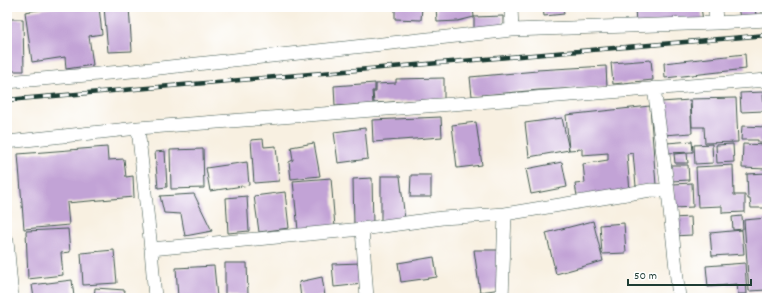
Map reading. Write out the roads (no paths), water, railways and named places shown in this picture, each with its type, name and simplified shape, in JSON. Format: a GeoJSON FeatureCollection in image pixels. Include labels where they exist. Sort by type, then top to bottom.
{"type":"FeatureCollection","features":[{"type":"Feature","properties":{"kind":"street"},"geometry":{"type":"LineString","coordinates":[[510,7],[512,30]]}},
{"type":"Feature","properties":{"kind":"street"},"geometry":{"type":"LineString","coordinates":[[715,7],[716,23]]}},
{"type":"Feature","properties":{"kind":"street"},"geometry":{"type":"LineString","coordinates":[[7,82],[132,71],[512,30],[767,20]]}},
{"type":"Feature","properties":{"kind":"street"},"geometry":{"type":"LineString","coordinates":[[7,142],[138,128],[767,80]]}},
{"type":"Feature","properties":{"kind":"street"},"geometry":{"type":"LineString","coordinates":[[654,88],[668,191],[679,298]]}},
{"type":"Feature","properties":{"kind":"street"},"geometry":{"type":"LineString","coordinates":[[138,128],[155,298]]}},
{"type":"Feature","properties":{"kind":"street"},"geometry":{"type":"LineString","coordinates":[[151,249],[362,229],[442,218],[505,214],[651,190],[668,191]]}},
{"type":"Feature","properties":{"kind":"street"},"geometry":{"type":"LineString","coordinates":[[502,298],[505,214]]}},
{"type":"Feature","properties":{"kind":"street"},"geometry":{"type":"LineString","coordinates":[[362,229],[368,298]]}},
{"type":"Feature","properties":{"kind":"street"},"geometry":{"type":"LineString","coordinates":[[7,241],[12,298]]}},
{"type":"Feature","properties":{"kind":"railway"},"geometry":{"type":"LineString","coordinates":[[7,100],[767,35]]}}]}
